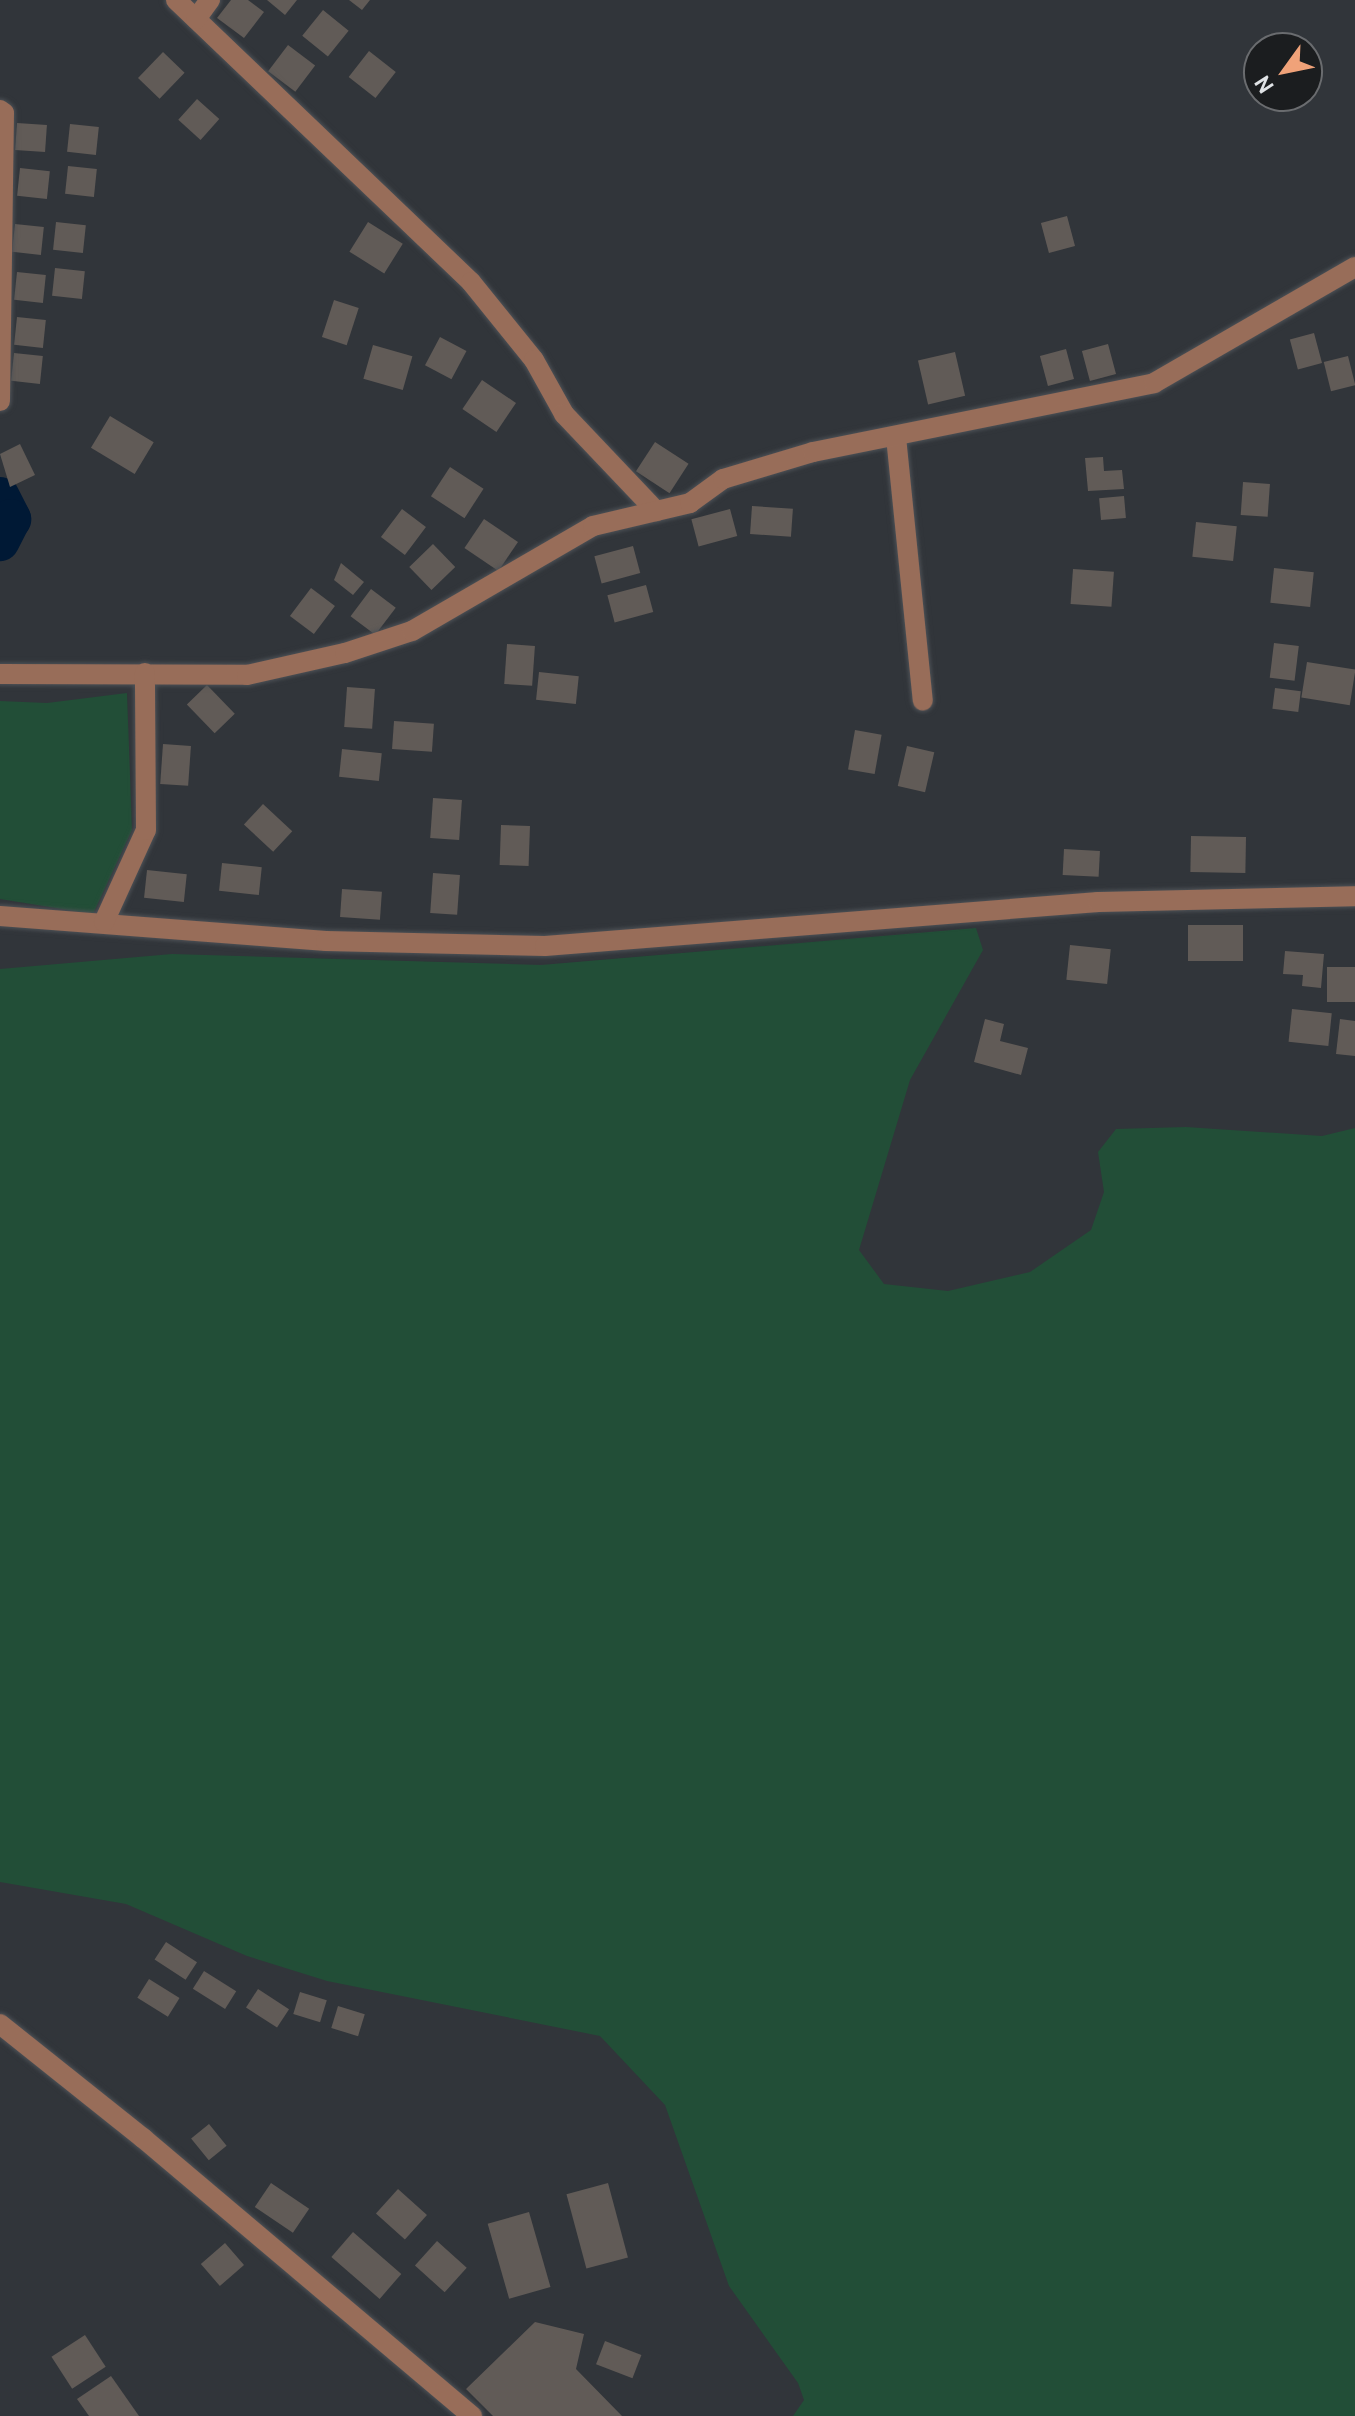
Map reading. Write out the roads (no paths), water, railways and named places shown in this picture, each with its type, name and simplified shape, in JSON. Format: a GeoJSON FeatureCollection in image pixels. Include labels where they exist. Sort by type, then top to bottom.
{"type":"FeatureCollection","features":[{"type":"Feature","properties":{"kind":"street"},"geometry":{"type":"LineString","coordinates":[[176,0],[471,282],[534,360],[564,414],[656,511]]}},
{"type":"Feature","properties":{"kind":"street"},"geometry":{"type":"LineString","coordinates":[[196,19],[210,0]]}},
{"type":"Feature","properties":{"kind":"street"},"geometry":{"type":"LineString","coordinates":[[0,110],[4,113],[0,401]]}},
{"type":"Feature","properties":{"kind":"street"},"geometry":{"type":"LineString","coordinates":[[0,674],[247,675],[345,653],[412,631],[593,526],[690,503],[723,479],[813,452],[1154,383],[1355,267]]}},
{"type":"Feature","properties":{"kind":"street"},"geometry":{"type":"LineString","coordinates":[[896,437],[923,701]]}},
{"type":"Feature","properties":{"kind":"street"},"geometry":{"type":"LineString","coordinates":[[104,922],[146,830],[145,673]]}},
{"type":"Feature","properties":{"kind":"street"},"geometry":{"type":"LineString","coordinates":[[0,916],[326,941],[545,946],[1098,902],[1355,896]]}},
{"type":"Feature","properties":{"kind":"street"},"geometry":{"type":"LineString","coordinates":[[0,2024],[472,2416]]}},
{"type":"Feature","properties":{"kind":"waterway"},"geometry":{"type":"LineString","coordinates":[[0,497],[11,519],[0,541]]}}]}
